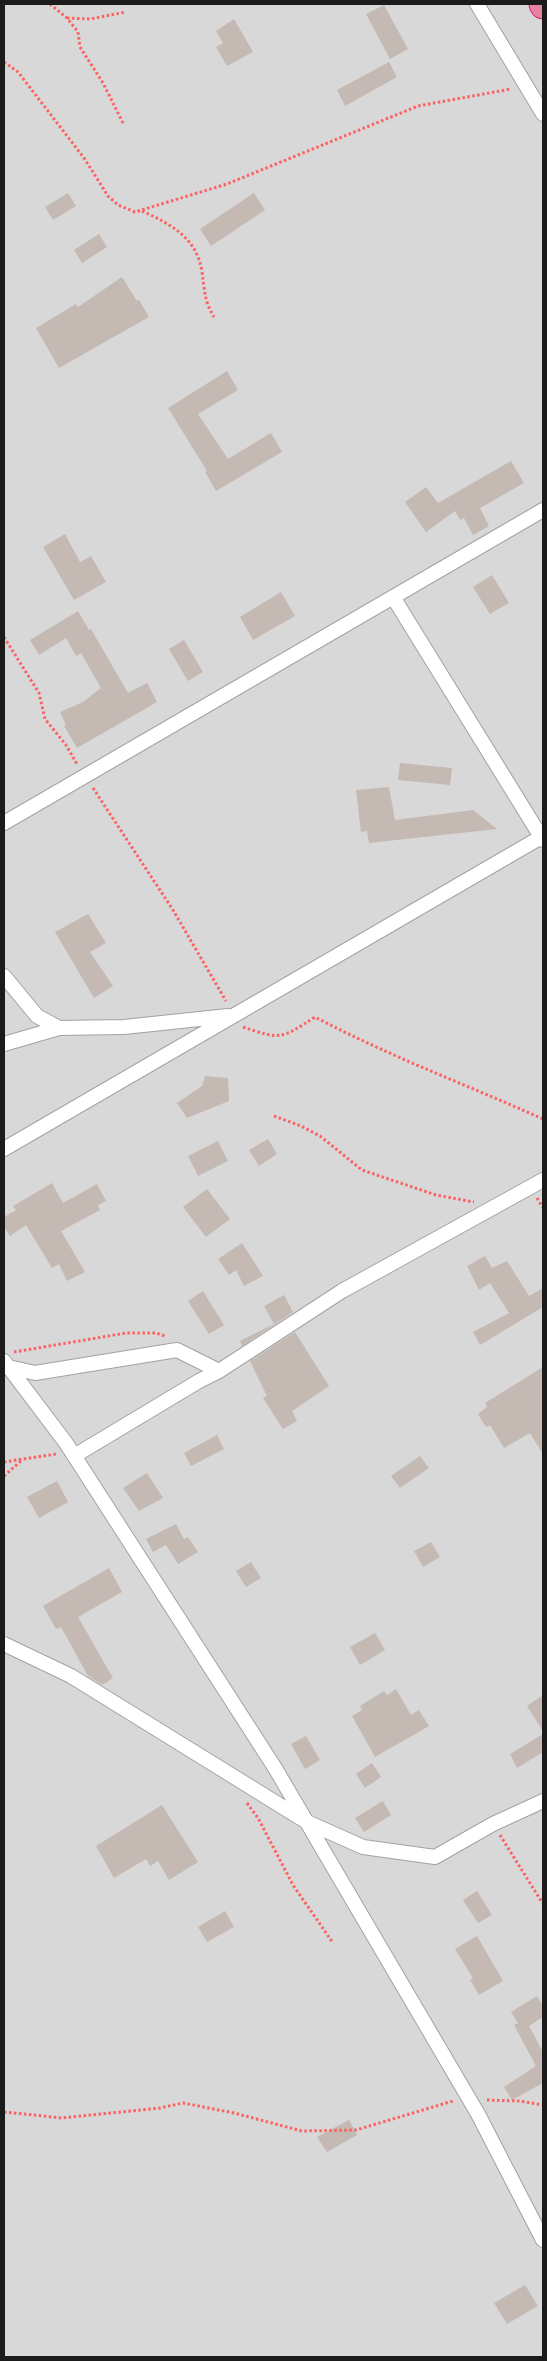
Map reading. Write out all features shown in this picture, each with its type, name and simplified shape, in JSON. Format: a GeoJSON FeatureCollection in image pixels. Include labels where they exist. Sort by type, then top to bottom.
{"type":"FeatureCollection","features":[{"type":"Feature","properties":{"kind":"street"},"geometry":{"type":"LineString","coordinates":[[477,4],[543,114]]}},
{"type":"Feature","properties":{"kind":"street"},"geometry":{"type":"LineString","coordinates":[[4,823],[543,510]]}},
{"type":"Feature","properties":{"kind":"street"},"geometry":{"type":"LineString","coordinates":[[4,1149],[543,837],[393,597]]}},
{"type":"Feature","properties":{"kind":"street"},"geometry":{"type":"LineString","coordinates":[[4,976],[16,993],[38,1016],[59,1028]]}},
{"type":"Feature","properties":{"kind":"street"},"geometry":{"type":"LineString","coordinates":[[4,1044],[59,1028],[124,1026],[234,1015]]}},
{"type":"Feature","properties":{"kind":"street"},"geometry":{"type":"LineString","coordinates":[[74,1456],[199,1380],[220,1371],[342,1291],[543,1180]]}},
{"type":"Feature","properties":{"kind":"street"},"geometry":{"type":"LineString","coordinates":[[5,1365],[35,1373],[177,1350],[220,1371]]}},
{"type":"Feature","properties":{"kind":"street"},"geometry":{"type":"LineString","coordinates":[[5,1365],[74,1456],[275,1768],[470,2100],[543,2240]]}},
{"type":"Feature","properties":{"kind":"street"},"geometry":{"type":"LineString","coordinates":[[4,1644],[70,1676],[307,1822],[363,1847],[435,1857],[493,1824],[543,1801]]}},
{"type":"Feature","properties":{"kind":"path"},"geometry":{"type":"LineString","coordinates":[[50,4],[67,18],[78,32],[80,47],[103,83],[124,125]]}},
{"type":"Feature","properties":{"kind":"path"},"geometry":{"type":"LineString","coordinates":[[67,18],[90,19],[126,12]]}},
{"type":"Feature","properties":{"kind":"path"},"geometry":{"type":"LineString","coordinates":[[4,62],[18,72],[84,158],[108,196],[123,208],[135,212],[227,184],[418,106],[526,85]]}},
{"type":"Feature","properties":{"kind":"path"},"geometry":{"type":"LineString","coordinates":[[141,211],[164,221],[194,247],[202,271],[205,302],[214,317]]}},
{"type":"Feature","properties":{"kind":"path"},"geometry":{"type":"LineString","coordinates":[[4,637],[39,693],[45,718],[66,745],[85,776]]}},
{"type":"Feature","properties":{"kind":"path"},"geometry":{"type":"LineString","coordinates":[[274,1116],[301,1126],[320,1136],[362,1170],[436,1195],[476,1202],[486,1212]]}},
{"type":"Feature","properties":{"kind":"path"},"geometry":{"type":"LineString","coordinates":[[4,1462],[60,1454],[74,1456]]}},
{"type":"Feature","properties":{"kind":"path"},"geometry":{"type":"LineString","coordinates":[[4,1476],[23,1458]]}},
{"type":"Feature","properties":{"kind":"path"},"geometry":{"type":"LineString","coordinates":[[241,1796],[258,1818],[293,1885],[333,1943]]}},
{"type":"Feature","properties":{"kind":"path"},"geometry":{"type":"LineString","coordinates":[[493,1824],[543,1904]]}},
{"type":"Feature","properties":{"kind":"path"},"geometry":{"type":"LineString","coordinates":[[4,2112],[62,2118],[160,2108],[183,2103],[234,2113],[302,2131],[356,2130],[457,2100],[520,2101],[543,2105]]}},
{"type":"Feature","properties":{"kind":"shaded area"},"geometry":{"type":"Polygon","coordinates":[[[4,4],[543,4],[543,2357],[4,2357],[4,4]]]}},
{"type":"Feature","properties":{"kind":"building"},"geometry":{"type":"Polygon","coordinates":[[[384,5],[408,49],[390,59],[366,14],[384,5]]]}},
{"type":"Feature","properties":{"kind":"building"},"geometry":{"type":"Polygon","coordinates":[[[234,19],[253,52],[227,66],[216,47],[223,43],[216,31],[234,19]]]}},
{"type":"Feature","properties":{"kind":"building"},"geometry":{"type":"Polygon","coordinates":[[[389,62],[397,77],[345,106],[337,90],[389,62]]]}},
{"type":"Feature","properties":{"kind":"building"},"geometry":{"type":"Polygon","coordinates":[[[68,193],[76,206],[53,220],[45,207],[68,193]]]}},
{"type":"Feature","properties":{"kind":"building"},"geometry":{"type":"Polygon","coordinates":[[[254,193],[265,210],[211,246],[200,229],[254,193]]]}},
{"type":"Feature","properties":{"kind":"building"},"geometry":{"type":"Polygon","coordinates":[[[99,234],[107,247],[82,263],[74,250],[99,234]]]}},
{"type":"Feature","properties":{"kind":"building"},"geometry":{"type":"Polygon","coordinates":[[[122,277],[149,317],[59,368],[36,328],[76,304],[78,307],[122,277]]]}},
{"type":"Feature","properties":{"kind":"building"},"geometry":{"type":"Polygon","coordinates":[[[227,371],[238,390],[198,414],[228,459],[271,433],[282,452],[216,491],[205,472],[207,471],[168,408],[227,371]]]}},
{"type":"Feature","properties":{"kind":"building"},"geometry":{"type":"Polygon","coordinates":[[[511,461],[524,483],[480,508],[489,526],[473,535],[464,518],[460,520],[455,511],[426,532],[405,502],[426,487],[438,503],[511,461]]]}},
{"type":"Feature","properties":{"kind":"building"},"geometry":{"type":"Polygon","coordinates":[[[65,534],[80,562],[91,556],[106,582],[74,600],[43,547],[65,534]]]}},
{"type":"Feature","properties":{"kind":"building"},"geometry":{"type":"Polygon","coordinates":[[[492,575],[509,603],[490,614],[473,587],[492,575]]]}},
{"type":"Feature","properties":{"kind":"building"},"geometry":{"type":"Polygon","coordinates":[[[281,592],[295,616],[253,640],[240,617],[281,592]]]}},
{"type":"Feature","properties":{"kind":"building"},"geometry":{"type":"Polygon","coordinates":[[[78,611],[89,630],[91,629],[128,693],[147,683],[157,702],[77,748],[64,726],[66,725],[60,712],[83,702],[101,688],[81,653],[76,656],[66,638],[39,655],[30,640],[78,611]]]}},
{"type":"Feature","properties":{"kind":"building"},"geometry":{"type":"Polygon","coordinates":[[[184,640],[203,672],[188,681],[169,649],[184,640]]]}},
{"type":"Feature","properties":{"kind":"building"},"geometry":{"type":"Polygon","coordinates":[[[400,763],[452,768],[450,785],[398,780],[400,763]]]}},
{"type":"Feature","properties":{"kind":"building"},"geometry":{"type":"Polygon","coordinates":[[[389,787],[395,820],[473,810],[497,829],[369,843],[367,831],[361,832],[356,790],[389,787]]]}},
{"type":"Feature","properties":{"kind":"building"},"geometry":{"type":"Polygon","coordinates":[[[88,914],[106,943],[90,952],[113,986],[94,998],[55,932],[88,914]]]}},
{"type":"Feature","properties":{"kind":"building"},"geometry":{"type":"Polygon","coordinates":[[[205,1076],[228,1078],[229,1101],[187,1118],[177,1103],[202,1086],[205,1076]]]}},
{"type":"Feature","properties":{"kind":"building"},"geometry":{"type":"Polygon","coordinates":[[[268,1139],[277,1154],[259,1166],[249,1150],[268,1139]]]}},
{"type":"Feature","properties":{"kind":"building"},"geometry":{"type":"Polygon","coordinates":[[[218,1141],[228,1161],[198,1176],[188,1156],[218,1141]]]}},
{"type":"Feature","properties":{"kind":"building"},"geometry":{"type":"Polygon","coordinates":[[[52,1183],[63,1203],[97,1184],[106,1201],[98,1205],[100,1210],[61,1231],[85,1272],[67,1281],[59,1264],[52,1268],[26,1225],[10,1236],[4,1227],[4,1217],[16,1210],[13,1206],[52,1183]]]}},
{"type":"Feature","properties":{"kind":"building"},"geometry":{"type":"Polygon","coordinates":[[[207,1189],[230,1219],[206,1237],[183,1207],[207,1189]]]}},
{"type":"Feature","properties":{"kind":"building"},"geometry":{"type":"Polygon","coordinates":[[[242,1243],[263,1276],[244,1286],[236,1270],[229,1275],[218,1259],[242,1243]]]}},
{"type":"Feature","properties":{"kind":"building"},"geometry":{"type":"Polygon","coordinates":[[[485,1256],[492,1268],[507,1261],[529,1296],[543,1288],[543,1307],[480,1345],[473,1332],[509,1313],[490,1283],[479,1290],[467,1266],[485,1256]]]}},
{"type":"Feature","properties":{"kind":"building"},"geometry":{"type":"Polygon","coordinates":[[[203,1291],[224,1325],[209,1334],[188,1301],[203,1291]]]}},
{"type":"Feature","properties":{"kind":"building"},"geometry":{"type":"Polygon","coordinates":[[[284,1295],[293,1312],[242,1346],[240,1341],[274,1324],[264,1306],[284,1295]]]}},
{"type":"Feature","properties":{"kind":"building"},"geometry":{"type":"Polygon","coordinates":[[[295,1332],[329,1386],[292,1411],[297,1421],[283,1429],[263,1398],[267,1396],[250,1361],[295,1332]]]}},
{"type":"Feature","properties":{"kind":"building"},"geometry":{"type":"Polygon","coordinates":[[[543,1367],[543,1454],[530,1433],[504,1448],[490,1425],[486,1427],[478,1414],[487,1407],[485,1403],[543,1367]]]}},
{"type":"Feature","properties":{"kind":"building"},"geometry":{"type":"Polygon","coordinates":[[[217,1435],[224,1449],[191,1466],[184,1453],[217,1435]]]}},
{"type":"Feature","properties":{"kind":"building"},"geometry":{"type":"Polygon","coordinates":[[[420,1456],[429,1468],[400,1488],[391,1476],[420,1456]]]}},
{"type":"Feature","properties":{"kind":"building"},"geometry":{"type":"Polygon","coordinates":[[[147,1473],[163,1498],[139,1511],[123,1488],[147,1473]]]}},
{"type":"Feature","properties":{"kind":"building"},"geometry":{"type":"Polygon","coordinates":[[[57,1481],[68,1502],[39,1518],[27,1497],[57,1481]]]}},
{"type":"Feature","properties":{"kind":"building"},"geometry":{"type":"Polygon","coordinates":[[[176,1524],[184,1539],[188,1537],[198,1552],[178,1564],[166,1545],[153,1552],[146,1539],[176,1524]]]}},
{"type":"Feature","properties":{"kind":"building"},"geometry":{"type":"Polygon","coordinates":[[[431,1542],[440,1557],[423,1567],[414,1551],[431,1542]]]}},
{"type":"Feature","properties":{"kind":"building"},"geometry":{"type":"Polygon","coordinates":[[[251,1562],[261,1578],[246,1587],[236,1571],[251,1562]]]}},
{"type":"Feature","properties":{"kind":"building"},"geometry":{"type":"Polygon","coordinates":[[[109,1568],[122,1592],[78,1617],[113,1678],[102,1685],[88,1676],[61,1627],[56,1629],[43,1606],[109,1568]]]}},
{"type":"Feature","properties":{"kind":"building"},"geometry":{"type":"Polygon","coordinates":[[[375,1633],[385,1650],[360,1665],[350,1647],[375,1633]]]}},
{"type":"Feature","properties":{"kind":"building"},"geometry":{"type":"Polygon","coordinates":[[[396,1689],[411,1715],[419,1710],[429,1726],[375,1757],[352,1716],[362,1710],[360,1706],[384,1691],[387,1695],[396,1689]]]}},
{"type":"Feature","properties":{"kind":"building"},"geometry":{"type":"Polygon","coordinates":[[[543,1695],[543,1731],[527,1706],[543,1695]]]}},
{"type":"Feature","properties":{"kind":"building"},"geometry":{"type":"Polygon","coordinates":[[[543,1734],[543,1752],[517,1768],[510,1754],[543,1734]]]}},
{"type":"Feature","properties":{"kind":"building"},"geometry":{"type":"Polygon","coordinates":[[[306,1736],[320,1760],[305,1769],[291,1744],[306,1736]]]}},
{"type":"Feature","properties":{"kind":"building"},"geometry":{"type":"Polygon","coordinates":[[[372,1763],[381,1777],[365,1788],[356,1774],[372,1763]]]}},
{"type":"Feature","properties":{"kind":"building"},"geometry":{"type":"Polygon","coordinates":[[[383,1801],[391,1815],[364,1832],[355,1818],[383,1801]]]}},
{"type":"Feature","properties":{"kind":"building"},"geometry":{"type":"Polygon","coordinates":[[[162,1805],[198,1862],[169,1880],[158,1861],[150,1866],[146,1859],[114,1878],[96,1846],[162,1805]]]}},
{"type":"Feature","properties":{"kind":"building"},"geometry":{"type":"Polygon","coordinates":[[[477,1891],[492,1915],[478,1923],[463,1900],[477,1891]]]}},
{"type":"Feature","properties":{"kind":"building"},"geometry":{"type":"Polygon","coordinates":[[[225,1911],[234,1927],[207,1942],[198,1927],[225,1911]]]}},
{"type":"Feature","properties":{"kind":"building"},"geometry":{"type":"Polygon","coordinates":[[[477,1936],[503,1981],[479,1995],[470,1980],[473,1978],[455,1949],[477,1936]]]}},
{"type":"Feature","properties":{"kind":"building"},"geometry":{"type":"Polygon","coordinates":[[[537,1996],[543,2006],[543,2017],[529,2026],[543,2052],[543,2083],[512,2100],[504,2087],[536,2066],[514,2025],[518,2023],[511,2012],[537,1996]]]}},
{"type":"Feature","properties":{"kind":"building"},"geometry":{"type":"Polygon","coordinates":[[[349,2120],[357,2135],[327,2152],[317,2137],[349,2120]]]}},
{"type":"Feature","properties":{"kind":"building"},"geometry":{"type":"Polygon","coordinates":[[[525,2285],[538,2306],[507,2324],[494,2303],[525,2285]]]}}]}
